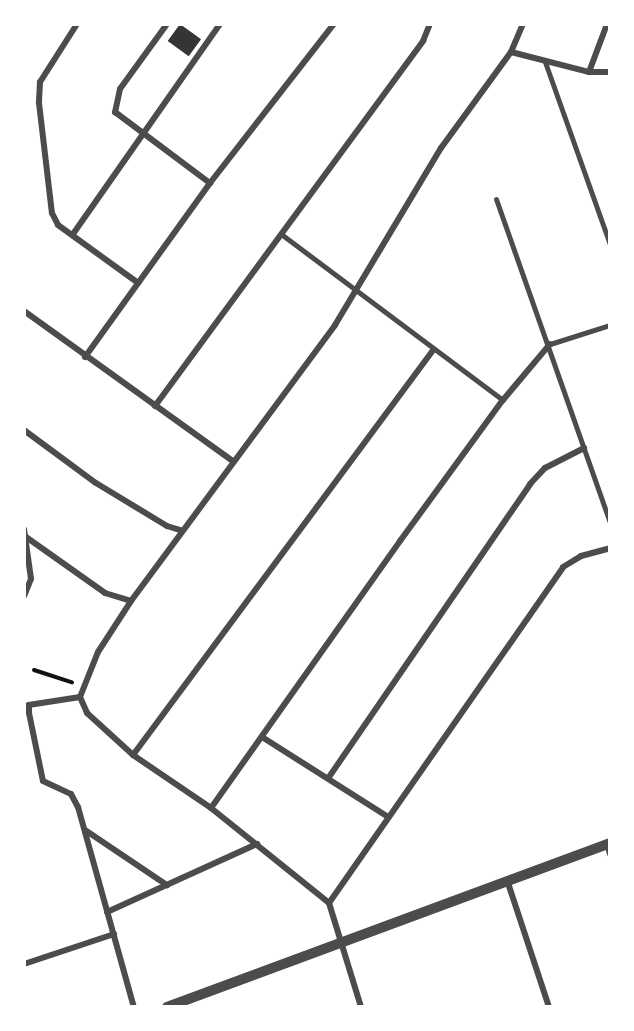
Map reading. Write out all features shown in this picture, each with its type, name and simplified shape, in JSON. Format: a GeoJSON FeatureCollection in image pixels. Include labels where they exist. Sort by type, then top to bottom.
{"type":"FeatureCollection","features":[{"type":"Feature","properties":{"kind":"street"},"geometry":{"type":"LineString","coordinates":[[77,24],[42,76],[39,103],[53,218],[138,283]]}},
{"type":"Feature","properties":{"kind":"street"},"geometry":{"type":"LineString","coordinates":[[167,24],[114,101],[118,117],[210,183]]}},
{"type":"Feature","properties":{"kind":"street"},"geometry":{"type":"LineString","coordinates":[[73,234],[141,132],[220,24]]}},
{"type":"Feature","properties":{"kind":"street"},"geometry":{"type":"LineString","coordinates":[[85,357],[210,183],[334,24]]}},
{"type":"Feature","properties":{"kind":"street"},"geometry":{"type":"LineString","coordinates":[[155,406],[423,41],[430,24]]}},
{"type":"Feature","properties":{"kind":"street"},"geometry":{"type":"LineString","coordinates":[[361,1007],[328,903],[211,808],[133,755],[87,713],[80,697],[98,652],[131,601],[180,530],[357,291],[441,148],[511,52],[523,24]]}},
{"type":"Feature","properties":{"kind":"street"},"geometry":{"type":"LineString","coordinates":[[589,72],[607,24]]}},
{"type":"Feature","properties":{"kind":"street"},"geometry":{"type":"LineString","coordinates":[[511,52],[589,72],[610,72]]}},
{"type":"Feature","properties":{"kind":"street"},"geometry":{"type":"LineString","coordinates":[[545,62],[610,245]]}},
{"type":"Feature","properties":{"kind":"street"},"geometry":{"type":"LineString","coordinates":[[496,199],[550,344],[610,523]]}},
{"type":"Feature","properties":{"kind":"street"},"geometry":{"type":"LineString","coordinates":[[281,234],[503,400]]}},
{"type":"Feature","properties":{"kind":"street"},"geometry":{"type":"LineString","coordinates":[[24,311],[85,357],[233,461]]}},
{"type":"Feature","properties":{"kind":"street"},"geometry":{"type":"LineString","coordinates":[[211,808],[503,400],[550,344],[610,325]]}},
{"type":"Feature","properties":{"kind":"street"},"geometry":{"type":"LineString","coordinates":[[133,755],[434,349]]}},
{"type":"Feature","properties":{"kind":"street"},"geometry":{"type":"LineString","coordinates":[[24,430],[105,489],[166,526],[180,530]]}},
{"type":"Feature","properties":{"kind":"street"},"geometry":{"type":"LineString","coordinates":[[329,777],[530,484],[545,468],[584,448]]}},
{"type":"Feature","properties":{"kind":"street"},"geometry":{"type":"LineString","coordinates":[[24,529],[31,579],[24,596]]}},
{"type":"Feature","properties":{"kind":"street"},"geometry":{"type":"LineString","coordinates":[[26,537],[105,592],[131,601]]}},
{"type":"Feature","properties":{"kind":"street"},"geometry":{"type":"LineString","coordinates":[[328,903],[563,567],[581,556],[610,548]]}},
{"type":"Feature","properties":{"kind":"street"},"geometry":{"type":"LineString","coordinates":[[80,697],[26,703],[43,781],[71,794],[84,829],[134,1007]]}},
{"type":"Feature","properties":{"kind":"street"},"geometry":{"type":"LineString","coordinates":[[262,737],[329,777],[388,817]]}},
{"type":"Feature","properties":{"kind":"street"},"geometry":{"type":"LineString","coordinates":[[84,829],[167,885]]}},
{"type":"Feature","properties":{"kind":"street"},"geometry":{"type":"LineString","coordinates":[[107,912],[257,844]]}},
{"type":"Feature","properties":{"kind":"street"},"geometry":{"type":"LineString","coordinates":[[167,1007],[507,880],[609,847]]}},
{"type":"Feature","properties":{"kind":"street"},"geometry":{"type":"LineString","coordinates":[[507,880],[549,1007]]}},
{"type":"Feature","properties":{"kind":"street"},"geometry":{"type":"LineString","coordinates":[[24,964],[114,934]]}},
{"type":"Feature","properties":{"kind":"path"},"geometry":{"type":"LineString","coordinates":[[34,670],[84,686]]}},
{"type":"Feature","properties":{"kind":"building"},"geometry":{"type":"Polygon","coordinates":[[[180,24],[201,39],[189,56],[168,41],[180,24]]]}}]}
